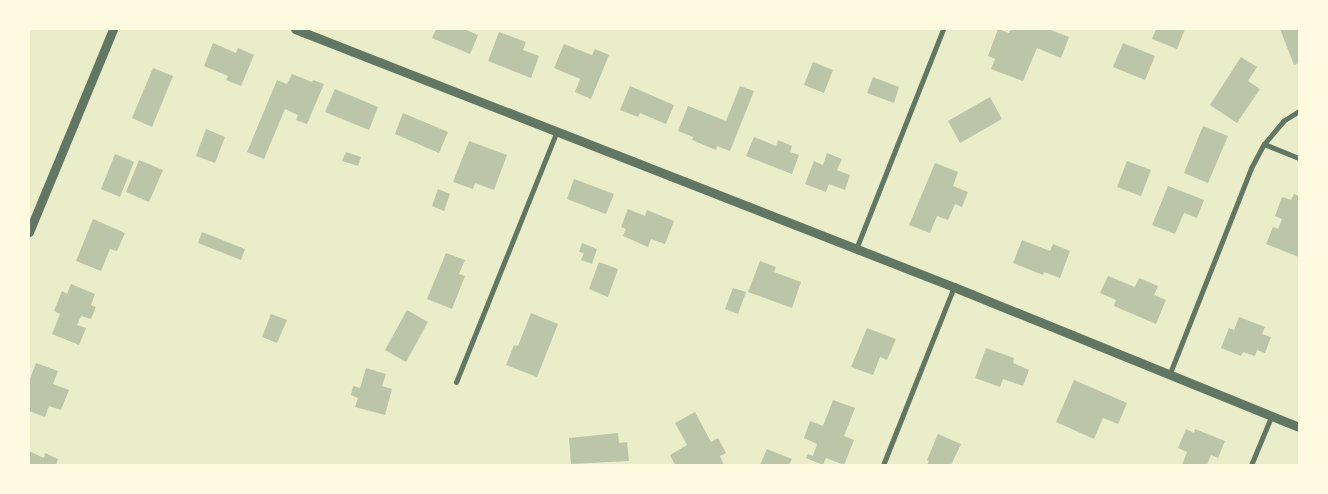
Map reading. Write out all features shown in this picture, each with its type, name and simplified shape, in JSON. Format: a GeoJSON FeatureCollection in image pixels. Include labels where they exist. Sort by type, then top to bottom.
{"type":"FeatureCollection","features":[{"type":"Feature","properties":{"kind":"street"},"geometry":{"type":"LineString","coordinates":[[29,232],[113,29]]}},
{"type":"Feature","properties":{"kind":"street"},"geometry":{"type":"LineString","coordinates":[[295,29],[556,133],[954,287],[1170,373],[1271,417],[1299,427]]}},
{"type":"Feature","properties":{"kind":"street"},"geometry":{"type":"LineString","coordinates":[[856,249],[943,29]]}},
{"type":"Feature","properties":{"kind":"street"},"geometry":{"type":"LineString","coordinates":[[1170,373],[1250,168],[1264,144],[1283,121],[1299,111]]}},
{"type":"Feature","properties":{"kind":"street"},"geometry":{"type":"LineString","coordinates":[[456,382],[556,133]]}},
{"type":"Feature","properties":{"kind":"street"},"geometry":{"type":"LineString","coordinates":[[1264,144],[1299,158]]}},
{"type":"Feature","properties":{"kind":"street"},"geometry":{"type":"LineString","coordinates":[[883,465],[954,287]]}},
{"type":"Feature","properties":{"kind":"street"},"geometry":{"type":"LineString","coordinates":[[1251,465],[1271,417]]}},
{"type":"Feature","properties":{"kind":"building"},"geometry":{"type":"Polygon","coordinates":[[[436,29],[464,29],[478,35],[470,54],[432,38],[436,29]]]}},
{"type":"Feature","properties":{"kind":"building"},"geometry":{"type":"Polygon","coordinates":[[[998,29],[1009,33],[1011,29],[1048,29],[1069,37],[1061,58],[1037,48],[1023,81],[991,69],[995,59],[988,56],[998,29]]]}},
{"type":"Feature","properties":{"kind":"building"},"geometry":{"type":"Polygon","coordinates":[[[1156,29],[1185,29],[1177,49],[1152,39],[1156,29]]]}},
{"type":"Feature","properties":{"kind":"building"},"geometry":{"type":"Polygon","coordinates":[[[1280,29],[1299,29],[1299,63],[1294,65],[1280,29]]]}},
{"type":"Feature","properties":{"kind":"building"},"geometry":{"type":"Polygon","coordinates":[[[499,32],[526,42],[523,50],[539,56],[531,78],[488,61],[499,32]]]}},
{"type":"Feature","properties":{"kind":"building"},"geometry":{"type":"Polygon","coordinates":[[[213,43],[236,53],[238,48],[254,55],[241,86],[226,80],[228,76],[204,66],[213,43]]]}},
{"type":"Feature","properties":{"kind":"building"},"geometry":{"type":"Polygon","coordinates":[[[1123,43],[1155,56],[1145,80],[1113,67],[1123,43]]]}},
{"type":"Feature","properties":{"kind":"building"},"geometry":{"type":"Polygon","coordinates":[[[564,44],[592,55],[595,49],[609,55],[591,99],[575,92],[580,79],[554,68],[564,44]]]}},
{"type":"Feature","properties":{"kind":"building"},"geometry":{"type":"Polygon","coordinates":[[[1241,57],[1257,67],[1248,81],[1260,89],[1237,123],[1210,105],[1241,57]]]}},
{"type":"Feature","properties":{"kind":"building"},"geometry":{"type":"Polygon","coordinates":[[[813,62],[833,70],[824,93],[804,85],[813,62]]]}},
{"type":"Feature","properties":{"kind":"building"},"geometry":{"type":"Polygon","coordinates":[[[153,68],[173,76],[152,127],[132,118],[153,68]]]}},
{"type":"Feature","properties":{"kind":"building"},"geometry":{"type":"Polygon","coordinates":[[[292,74],[312,82],[313,80],[324,84],[307,124],[296,120],[298,115],[285,109],[264,159],[247,152],[277,80],[287,84],[292,74]]]}},
{"type":"Feature","properties":{"kind":"building"},"geometry":{"type":"Polygon","coordinates":[[[873,77],[899,87],[894,103],[867,93],[873,77]]]}},
{"type":"Feature","properties":{"kind":"building"},"geometry":{"type":"Polygon","coordinates":[[[630,86],[674,105],[666,124],[640,113],[638,117],[620,110],[630,86]]]}},
{"type":"Feature","properties":{"kind":"building"},"geometry":{"type":"Polygon","coordinates":[[[740,86],[754,91],[730,151],[717,146],[716,150],[692,140],[693,137],[678,131],[688,106],[726,121],[740,86]]]}},
{"type":"Feature","properties":{"kind":"building"},"geometry":{"type":"Polygon","coordinates":[[[335,89],[378,107],[369,130],[325,112],[335,89]]]}},
{"type":"Feature","properties":{"kind":"building"},"geometry":{"type":"Polygon","coordinates":[[[990,97],[1002,119],[960,143],[948,121],[990,97]]]}},
{"type":"Feature","properties":{"kind":"building"},"geometry":{"type":"Polygon","coordinates":[[[403,113],[448,132],[439,153],[395,134],[403,113]]]}},
{"type":"Feature","properties":{"kind":"building"},"geometry":{"type":"Polygon","coordinates":[[[1203,126],[1228,136],[1208,183],[1184,173],[1203,126]]]}},
{"type":"Feature","properties":{"kind":"building"},"geometry":{"type":"Polygon","coordinates":[[[206,129],[225,137],[215,163],[196,156],[206,129]]]}},
{"type":"Feature","properties":{"kind":"building"},"geometry":{"type":"Polygon","coordinates":[[[754,137],[776,146],[778,140],[792,146],[790,152],[799,155],[792,174],[746,156],[754,137]]]}},
{"type":"Feature","properties":{"kind":"building"},"geometry":{"type":"Polygon","coordinates":[[[469,141],[507,155],[494,190],[475,183],[473,189],[453,182],[469,141]]]}},
{"type":"Feature","properties":{"kind":"building"},"geometry":{"type":"Polygon","coordinates":[[[346,152],[361,157],[358,166],[342,161],[346,152]]]}},
{"type":"Feature","properties":{"kind":"building"},"geometry":{"type":"Polygon","coordinates":[[[827,153],[842,159],[837,170],[850,175],[845,190],[829,184],[826,192],[805,184],[814,161],[823,165],[827,153]]]}},
{"type":"Feature","properties":{"kind":"building"},"geometry":{"type":"Polygon","coordinates":[[[115,154],[134,162],[120,197],[101,189],[115,154]]]}},
{"type":"Feature","properties":{"kind":"building"},"geometry":{"type":"Polygon","coordinates":[[[139,160],[163,170],[149,202],[126,192],[139,160]]]}},
{"type":"Feature","properties":{"kind":"building"},"geometry":{"type":"Polygon","coordinates":[[[1127,161],[1151,170],[1141,196],[1117,187],[1127,161]]]}},
{"type":"Feature","properties":{"kind":"building"},"geometry":{"type":"Polygon","coordinates":[[[935,163],[958,172],[953,186],[968,192],[962,207],[955,204],[948,220],[937,216],[930,233],[909,225],[935,163]]]}},
{"type":"Feature","properties":{"kind":"building"},"geometry":{"type":"Polygon","coordinates":[[[574,179],[614,194],[606,214],[567,199],[574,179]]]}},
{"type":"Feature","properties":{"kind":"building"},"geometry":{"type":"Polygon","coordinates":[[[1168,186],[1204,200],[1197,218],[1184,213],[1175,234],[1152,225],[1168,186]]]}},
{"type":"Feature","properties":{"kind":"building"},"geometry":{"type":"Polygon","coordinates":[[[438,189],[450,194],[444,211],[432,206],[438,189]]]}},
{"type":"Feature","properties":{"kind":"building"},"geometry":{"type":"Polygon","coordinates":[[[1294,194],[1299,196],[1299,257],[1266,244],[1273,227],[1278,229],[1282,219],[1275,216],[1282,197],[1291,200],[1294,194]]]}},
{"type":"Feature","properties":{"kind":"building"},"geometry":{"type":"Polygon","coordinates":[[[628,209],[645,216],[647,210],[674,221],[665,244],[651,239],[648,247],[623,236],[626,229],[621,227],[628,209]]]}},
{"type":"Feature","properties":{"kind":"building"},"geometry":{"type":"Polygon","coordinates":[[[93,219],[125,233],[117,251],[110,249],[101,271],[76,261],[93,219]]]}},
{"type":"Feature","properties":{"kind":"building"},"geometry":{"type":"Polygon","coordinates":[[[202,232],[245,249],[241,260],[198,243],[202,232]]]}},
{"type":"Feature","properties":{"kind":"building"},"geometry":{"type":"Polygon","coordinates":[[[1022,240],[1050,251],[1053,244],[1070,251],[1060,278],[1044,272],[1043,275],[1013,263],[1022,240]]]}},
{"type":"Feature","properties":{"kind":"building"},"geometry":{"type":"Polygon","coordinates":[[[582,243],[597,249],[592,264],[581,260],[584,253],[579,252],[582,243]]]}},
{"type":"Feature","properties":{"kind":"building"},"geometry":{"type":"Polygon","coordinates":[[[446,253],[465,260],[459,274],[465,276],[452,309],[427,299],[446,253]]]}},
{"type":"Feature","properties":{"kind":"building"},"geometry":{"type":"Polygon","coordinates":[[[760,261],[776,267],[774,272],[801,282],[792,308],[748,292],[760,261]]]}},
{"type":"Feature","properties":{"kind":"building"},"geometry":{"type":"Polygon","coordinates":[[[599,262],[618,269],[608,297],[589,289],[599,262]]]}},
{"type":"Feature","properties":{"kind":"building"},"geometry":{"type":"Polygon","coordinates":[[[1108,276],[1135,287],[1139,278],[1158,286],[1154,295],[1166,300],[1156,324],[1114,306],[1116,300],[1100,293],[1108,276]]]}},
{"type":"Feature","properties":{"kind":"building"},"geometry":{"type":"Polygon","coordinates":[[[71,284],[95,294],[91,305],[96,307],[91,319],[81,316],[77,325],[86,328],[79,345],[52,334],[60,314],[54,311],[62,291],[67,294],[71,284]]]}},
{"type":"Feature","properties":{"kind":"building"},"geometry":{"type":"Polygon","coordinates":[[[733,288],[746,292],[738,314],[725,309],[733,288]]]}},
{"type":"Feature","properties":{"kind":"building"},"geometry":{"type":"Polygon","coordinates":[[[407,310],[428,322],[406,362],[385,350],[407,310]]]}},
{"type":"Feature","properties":{"kind":"building"},"geometry":{"type":"Polygon","coordinates":[[[531,313],[558,324],[537,377],[506,365],[514,345],[518,346],[531,313]]]}},
{"type":"Feature","properties":{"kind":"building"},"geometry":{"type":"Polygon","coordinates":[[[271,314],[287,320],[277,343],[262,337],[271,314]]]}},
{"type":"Feature","properties":{"kind":"building"},"geometry":{"type":"Polygon","coordinates":[[[1239,317],[1265,327],[1262,334],[1271,337],[1265,353],[1257,350],[1255,356],[1243,352],[1241,356],[1221,348],[1229,328],[1234,330],[1239,317]]]}},
{"type":"Feature","properties":{"kind":"building"},"geometry":{"type":"Polygon","coordinates":[[[867,328],[896,339],[887,360],[880,357],[873,375],[851,367],[867,328]]]}},
{"type":"Feature","properties":{"kind":"building"},"geometry":{"type":"Polygon","coordinates":[[[986,348],[1014,358],[1013,363],[1029,370],[1023,386],[1003,379],[1000,387],[975,378],[986,348]]]}},
{"type":"Feature","properties":{"kind":"building"},"geometry":{"type":"Polygon","coordinates":[[[36,363],[58,371],[53,384],[69,390],[61,410],[49,406],[45,417],[29,411],[29,381],[36,363]]]}},
{"type":"Feature","properties":{"kind":"building"},"geometry":{"type":"Polygon","coordinates":[[[366,368],[386,374],[382,386],[392,389],[385,415],[355,407],[358,398],[351,395],[353,386],[360,388],[366,368]]]}},
{"type":"Feature","properties":{"kind":"building"},"geometry":{"type":"Polygon","coordinates":[[[1074,380],[1127,403],[1118,424],[1103,418],[1094,439],[1056,422],[1074,380]]]}},
{"type":"Feature","properties":{"kind":"building"},"geometry":{"type":"Polygon","coordinates":[[[833,400],[855,408],[844,436],[854,440],[844,465],[826,458],[823,465],[806,458],[808,454],[813,456],[817,444],[804,438],[810,421],[823,426],[833,400]]]}},
{"type":"Feature","properties":{"kind":"building"},"geometry":{"type":"Polygon","coordinates":[[[695,412],[711,442],[718,438],[726,453],[720,456],[724,465],[675,465],[670,455],[687,445],[675,423],[695,412]]]}},
{"type":"Feature","properties":{"kind":"building"},"geometry":{"type":"Polygon","coordinates":[[[1186,429],[1194,433],[1195,429],[1225,441],[1218,458],[1211,455],[1207,465],[1182,465],[1187,452],[1178,448],[1186,429]]]}},
{"type":"Feature","properties":{"kind":"building"},"geometry":{"type":"Polygon","coordinates":[[[618,433],[619,443],[627,442],[629,461],[571,464],[569,438],[618,433]]]}},
{"type":"Feature","properties":{"kind":"building"},"geometry":{"type":"Polygon","coordinates":[[[938,434],[961,444],[951,465],[927,465],[929,461],[927,460],[938,434]]]}},
{"type":"Feature","properties":{"kind":"building"},"geometry":{"type":"Polygon","coordinates":[[[767,449],[792,459],[789,465],[760,465],[767,449]]]}},
{"type":"Feature","properties":{"kind":"building"},"geometry":{"type":"Polygon","coordinates":[[[29,451],[44,458],[45,453],[58,459],[56,465],[29,465],[29,451]]]}}]}
